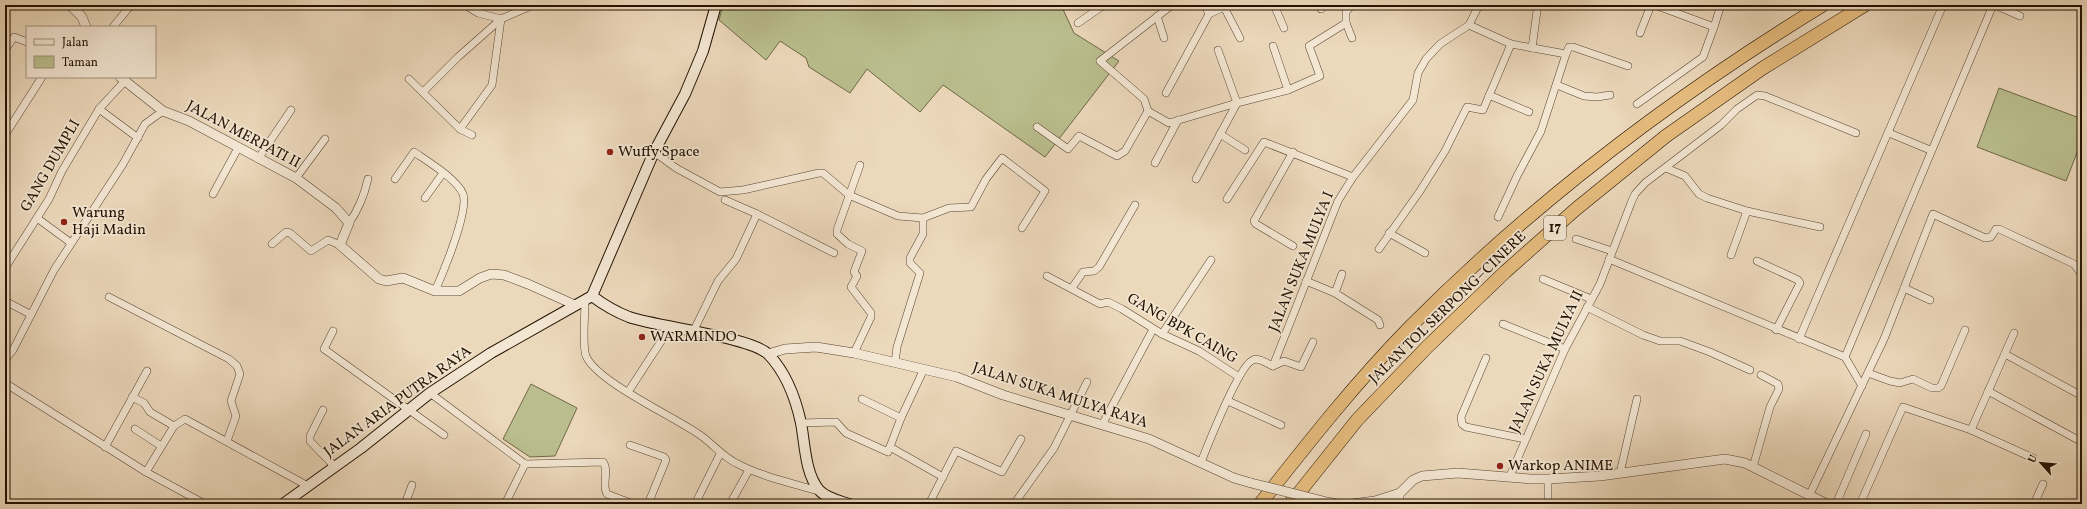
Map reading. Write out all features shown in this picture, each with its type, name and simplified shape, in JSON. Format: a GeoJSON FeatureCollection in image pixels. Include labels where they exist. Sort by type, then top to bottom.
{"type":"FeatureCollection","features":[{"type":"Feature","properties":{"kind":"highway","name":"JALAN TOL SERPONG–CINERE"},"geometry":{"type":"LineString","coordinates":[[1260,504],[1340,403],[1410,328],[1487,253],[1562,190],[1654,117],[1750,50],[1823,5]]}},
{"type":"Feature","properties":{"kind":"highway","name":"JALAN TOL SERPONG–CINERE"},"geometry":{"type":"LineString","coordinates":[[1290,504],[1358,420],[1427,347],[1505,272],[1576,209],[1672,132],[1763,68],[1865,5]]}},
{"type":"Feature","properties":{"kind":"main road"},"geometry":{"type":"LineString","coordinates":[[716,5],[703,51],[685,94],[654,152],[584,301],[613,310],[630,318],[671,326],[754,346],[768,354],[786,380],[801,422],[813,480],[823,497],[849,504]]}},
{"type":"Feature","properties":{"kind":"main road","name":"JALAN ARIA PUTRA RAYA"},"geometry":{"type":"LineString","coordinates":[[282,504],[335,467],[430,393],[491,353],[584,301]]}},
{"type":"Feature","properties":{"kind":"street"},"geometry":{"type":"LineString","coordinates":[[70,5],[82,17],[86,26]]}},
{"type":"Feature","properties":{"kind":"street"},"geometry":{"type":"LineString","coordinates":[[114,26],[131,5]]}},
{"type":"Feature","properties":{"kind":"street"},"geometry":{"type":"LineString","coordinates":[[465,5],[478,13],[501,19]]}},
{"type":"Feature","properties":{"kind":"street"},"geometry":{"type":"LineString","coordinates":[[477,5],[478,13]]}},
{"type":"Feature","properties":{"kind":"street"},"geometry":{"type":"LineString","coordinates":[[423,92],[458,57],[501,19],[533,5]]}},
{"type":"Feature","properties":{"kind":"street"},"geometry":{"type":"LineString","coordinates":[[1078,23],[1104,5]]}},
{"type":"Feature","properties":{"kind":"street"},"geometry":{"type":"LineString","coordinates":[[1172,5],[1100,60],[1144,99],[1148,111],[1169,123],[1288,90],[1320,76],[1308,46],[1346,23]]}},
{"type":"Feature","properties":{"kind":"street"},"geometry":{"type":"LineString","coordinates":[[1205,5],[1209,14]]}},
{"type":"Feature","properties":{"kind":"street"},"geometry":{"type":"LineString","coordinates":[[1274,5],[1284,28]]}},
{"type":"Feature","properties":{"kind":"street"},"geometry":{"type":"LineString","coordinates":[[1352,5],[1346,12],[1346,23],[1352,38]]}},
{"type":"Feature","properties":{"kind":"street"},"geometry":{"type":"LineString","coordinates":[[1479,5],[1469,25],[1511,44],[1566,54]]}},
{"type":"Feature","properties":{"kind":"street"},"geometry":{"type":"LineString","coordinates":[[1532,5],[1536,7],[1537,11],[1532,48]]}},
{"type":"Feature","properties":{"kind":"street"},"geometry":{"type":"LineString","coordinates":[[1640,34],[1651,5]]}},
{"type":"Feature","properties":{"kind":"street"},"geometry":{"type":"LineString","coordinates":[[1655,5],[1714,27]]}},
{"type":"Feature","properties":{"kind":"street"},"geometry":{"type":"LineString","coordinates":[[1637,104],[1703,57],[1721,5]]}},
{"type":"Feature","properties":{"kind":"street"},"geometry":{"type":"LineString","coordinates":[[1799,339],[1943,5]]}},
{"type":"Feature","properties":{"kind":"street"},"geometry":{"type":"LineString","coordinates":[[1844,357],[1930,150],[1994,5],[2020,16]]}},
{"type":"Feature","properties":{"kind":"street"},"geometry":{"type":"LineString","coordinates":[[1166,93],[1209,14],[1226,6],[1240,38]]}},
{"type":"Feature","properties":{"kind":"street"},"geometry":{"type":"LineString","coordinates":[[1156,16],[1164,38]]}},
{"type":"Feature","properties":{"kind":"street"},"geometry":{"type":"LineString","coordinates":[[460,129],[492,85],[501,19]]}},
{"type":"Feature","properties":{"kind":"street","name":"JALAN SUKA MULYA I"},"geometry":{"type":"LineString","coordinates":[[1273,366],[1338,201],[1353,177],[1413,100],[1418,74],[1426,59],[1440,44],[1469,25]]}},
{"type":"Feature","properties":{"kind":"street"},"geometry":{"type":"LineString","coordinates":[[5,50],[14,37],[26,42]]}},
{"type":"Feature","properties":{"kind":"street"},"geometry":{"type":"LineString","coordinates":[[1379,249],[1428,178],[1467,107],[1482,110],[1511,44]]}},
{"type":"Feature","properties":{"kind":"street"},"geometry":{"type":"LineString","coordinates":[[1273,46],[1288,90]]}},
{"type":"Feature","properties":{"kind":"street"},"geometry":{"type":"LineString","coordinates":[[1498,217],[1517,176],[1541,131],[1569,47],[1573,47],[1628,66]]}},
{"type":"Feature","properties":{"kind":"street"},"geometry":{"type":"LineString","coordinates":[[1196,179],[1237,103],[1218,50]]}},
{"type":"Feature","properties":{"kind":"street"},"geometry":{"type":"LineString","coordinates":[[5,135],[41,78]]}},
{"type":"Feature","properties":{"kind":"street","name":"GANG DUMPLI"},"geometry":{"type":"LineString","coordinates":[[5,268],[50,199],[62,171],[99,109],[122,79]]}},
{"type":"Feature","properties":{"kind":"street","name":"JALAN MERPATI II"},"geometry":{"type":"LineString","coordinates":[[122,79],[163,111],[189,121],[296,178],[336,208],[349,223]]}},
{"type":"Feature","properties":{"kind":"street"},"geometry":{"type":"LineString","coordinates":[[408,79],[460,129],[472,135]]}},
{"type":"Feature","properties":{"kind":"street"},"geometry":{"type":"LineString","coordinates":[[1557,85],[1584,96],[1597,97],[1610,95]]}},
{"type":"Feature","properties":{"kind":"street","name":"JALAN SUKA MULYA II"},"geometry":{"type":"LineString","coordinates":[[1510,476],[1565,349],[1600,284],[1635,194],[1646,183],[1721,126],[1737,109],[1757,95],[1765,96],[1856,133]]}},
{"type":"Feature","properties":{"kind":"street"},"geometry":{"type":"LineString","coordinates":[[1489,96],[1529,112]]}},
{"type":"Feature","properties":{"kind":"street"},"geometry":{"type":"LineString","coordinates":[[99,109],[138,138]]}},
{"type":"Feature","properties":{"kind":"street"},"geometry":{"type":"LineString","coordinates":[[258,159],[292,110]]}},
{"type":"Feature","properties":{"kind":"street"},"geometry":{"type":"LineString","coordinates":[[5,360],[13,350],[30,314],[54,270],[138,138],[145,124],[163,111]]}},
{"type":"Feature","properties":{"kind":"street"},"geometry":{"type":"LineString","coordinates":[[1036,127],[1068,149],[1079,136],[1117,156],[1125,152],[1148,111]]}},
{"type":"Feature","properties":{"kind":"street"},"geometry":{"type":"LineString","coordinates":[[1155,163],[1178,120]]}},
{"type":"Feature","properties":{"kind":"street"},"geometry":{"type":"LineString","coordinates":[[1888,133],[1930,150]]}},
{"type":"Feature","properties":{"kind":"street"},"geometry":{"type":"LineString","coordinates":[[1220,134],[1245,150]]}},
{"type":"Feature","properties":{"kind":"street"},"geometry":{"type":"LineString","coordinates":[[296,178],[325,140]]}},
{"type":"Feature","properties":{"kind":"street"},"geometry":{"type":"LineString","coordinates":[[1227,199],[1264,142],[1293,152],[1353,177]]}},
{"type":"Feature","properties":{"kind":"street"},"geometry":{"type":"LineString","coordinates":[[212,194],[238,148]]}},
{"type":"Feature","properties":{"kind":"street"},"geometry":{"type":"LineString","coordinates":[[395,179],[416,149],[459,188],[464,203],[452,249],[435,291]]}},
{"type":"Feature","properties":{"kind":"street"},"geometry":{"type":"LineString","coordinates":[[654,152],[676,168],[720,192],[743,190],[823,173],[849,195],[898,216],[923,218],[949,208],[971,207],[986,179],[1002,158],[1044,191],[1022,228]]}},
{"type":"Feature","properties":{"kind":"street"},"geometry":{"type":"LineString","coordinates":[[1293,152],[1254,221],[1256,224],[1293,246]]}},
{"type":"Feature","properties":{"kind":"street"},"geometry":{"type":"LineString","coordinates":[[854,353],[871,317],[871,313],[851,287],[857,276],[854,272],[862,251],[848,244],[837,234],[837,230],[860,165]]}},
{"type":"Feature","properties":{"kind":"street"},"geometry":{"type":"LineString","coordinates":[[1666,168],[1685,176],[1702,196],[1748,211],[1820,227]]}},
{"type":"Feature","properties":{"kind":"street"},"geometry":{"type":"LineString","coordinates":[[425,198],[443,173]]}},
{"type":"Feature","properties":{"kind":"street"},"geometry":{"type":"LineString","coordinates":[[340,245],[349,223],[357,213],[363,199],[368,179]]}},
{"type":"Feature","properties":{"kind":"street"},"geometry":{"type":"LineString","coordinates":[[725,200],[834,252]]}},
{"type":"Feature","properties":{"kind":"street"},"geometry":{"type":"LineString","coordinates":[[1072,288],[1083,272],[1094,271],[1099,267],[1135,205]]}},
{"type":"Feature","properties":{"kind":"street"},"geometry":{"type":"LineString","coordinates":[[1731,255],[1748,211]]}},
{"type":"Feature","properties":{"kind":"street"},"geometry":{"type":"LineString","coordinates":[[693,332],[718,281],[736,259],[757,214]]}},
{"type":"Feature","properties":{"kind":"street"},"geometry":{"type":"LineString","coordinates":[[1809,496],[1868,373],[1933,214],[1985,238],[1991,238],[1996,229],[1999,229],[2074,264],[2082,275]]}},
{"type":"Feature","properties":{"kind":"street"},"geometry":{"type":"LineString","coordinates":[[37,218],[72,243]]}},
{"type":"Feature","properties":{"kind":"street"},"geometry":{"type":"LineString","coordinates":[[894,363],[897,347],[920,273],[910,263],[910,258],[923,234],[923,218]]}},
{"type":"Feature","properties":{"kind":"street"},"geometry":{"type":"LineString","coordinates":[[272,244],[286,232],[290,233],[311,251],[328,240],[340,245],[379,279],[386,281],[403,278],[435,291],[459,291],[480,278],[491,274],[504,275],[584,301],[585,349],[587,357],[599,372],[628,392],[700,435],[720,454],[749,470],[823,497]]}},
{"type":"Feature","properties":{"kind":"street"},"geometry":{"type":"LineString","coordinates":[[1389,234],[1425,252]]}},
{"type":"Feature","properties":{"kind":"street"},"geometry":{"type":"LineString","coordinates":[[1576,240],[1612,251]]}},
{"type":"Feature","properties":{"kind":"street"},"geometry":{"type":"LineString","coordinates":[[1609,259],[1776,330],[1844,357],[1862,386]]}},
{"type":"Feature","properties":{"kind":"street"},"geometry":{"type":"LineString","coordinates":[[1162,334],[1212,260]]}},
{"type":"Feature","properties":{"kind":"street"},"geometry":{"type":"LineString","coordinates":[[1757,261],[1798,280],[1800,283],[1776,330]]}},
{"type":"Feature","properties":{"kind":"street"},"geometry":{"type":"LineString","coordinates":[[1334,293],[1342,274]]}},
{"type":"Feature","properties":{"kind":"street","name":"GANG BPK CAING"},"geometry":{"type":"LineString","coordinates":[[1047,276],[1100,304],[1110,303],[1162,334],[1199,352],[1239,378]]}},
{"type":"Feature","properties":{"kind":"street"},"geometry":{"type":"LineString","coordinates":[[1544,279],[1591,299]]}},
{"type":"Feature","properties":{"kind":"street"},"geometry":{"type":"LineString","coordinates":[[1306,281],[1334,293],[1378,320],[1380,325]]}},
{"type":"Feature","properties":{"kind":"street"},"geometry":{"type":"LineString","coordinates":[[1904,288],[1930,300]]}},
{"type":"Feature","properties":{"kind":"street"},"geometry":{"type":"LineString","coordinates":[[109,297],[229,360],[237,366],[240,374],[231,401],[236,416],[227,441]]}},
{"type":"Feature","properties":{"kind":"street"},"geometry":{"type":"LineString","coordinates":[[5,301],[30,314]]}},
{"type":"Feature","properties":{"kind":"street"},"geometry":{"type":"LineString","coordinates":[[1587,307],[1660,341],[1680,341],[1710,352],[1750,370]]}},
{"type":"Feature","properties":{"kind":"street"},"geometry":{"type":"LineString","coordinates":[[1503,324],[1565,349]]}},
{"type":"Feature","properties":{"kind":"street"},"geometry":{"type":"LineString","coordinates":[[628,392],[671,326]]}},
{"type":"Feature","properties":{"kind":"street"},"geometry":{"type":"LineString","coordinates":[[1868,373],[1890,381],[1900,382],[1913,379],[1932,388],[1938,388],[1941,386],[1965,330]]}},
{"type":"Feature","properties":{"kind":"street"},"geometry":{"type":"LineString","coordinates":[[333,331],[324,349],[408,410],[444,434]]}},
{"type":"Feature","properties":{"kind":"street"},"geometry":{"type":"LineString","coordinates":[[1102,425],[1151,333]]}},
{"type":"Feature","properties":{"kind":"street"},"geometry":{"type":"LineString","coordinates":[[1971,430],[2014,333]]}},
{"type":"Feature","properties":{"kind":"street"},"geometry":{"type":"LineString","coordinates":[[1201,462],[1239,378],[1254,359],[1273,366],[1286,361],[1301,367],[1313,342]]}},
{"type":"Feature","properties":{"kind":"street","name":"JALAN SUKA MULYA RAYA"},"geometry":{"type":"LineString","coordinates":[[768,354],[785,349],[816,347],[854,353],[923,371],[957,377],[1004,395],[1148,439],[1250,483],[1332,503]]}},
{"type":"Feature","properties":{"kind":"street"},"geometry":{"type":"LineString","coordinates":[[2005,354],[2082,396]]}},
{"type":"Feature","properties":{"kind":"street"},"geometry":{"type":"LineString","coordinates":[[1486,358],[1461,417],[1462,424],[1466,427],[1525,439]]}},
{"type":"Feature","properties":{"kind":"street"},"geometry":{"type":"LineString","coordinates":[[105,447],[147,371]]}},
{"type":"Feature","properties":{"kind":"street"},"geometry":{"type":"LineString","coordinates":[[801,422],[836,422],[846,433],[888,452],[901,418],[923,371]]}},
{"type":"Feature","properties":{"kind":"street"},"geometry":{"type":"LineString","coordinates":[[1753,467],[1770,407],[1779,389],[1778,384],[1761,375]]}},
{"type":"Feature","properties":{"kind":"street"},"geometry":{"type":"LineString","coordinates":[[1014,504],[1054,448],[1087,382]]}},
{"type":"Feature","properties":{"kind":"street"},"geometry":{"type":"LineString","coordinates":[[5,383],[146,472],[205,504]]}},
{"type":"Feature","properties":{"kind":"street"},"geometry":{"type":"LineString","coordinates":[[1988,391],[2082,442]]}},
{"type":"Feature","properties":{"kind":"street"},"geometry":{"type":"LineString","coordinates":[[430,393],[525,464],[603,462],[606,465],[604,489],[607,494],[633,504]]}},
{"type":"Feature","properties":{"kind":"street"},"geometry":{"type":"LineString","coordinates":[[132,397],[144,403],[150,412],[174,426]]}},
{"type":"Feature","properties":{"kind":"street"},"geometry":{"type":"LineString","coordinates":[[862,399],[901,418]]}},
{"type":"Feature","properties":{"kind":"street"},"geometry":{"type":"LineString","coordinates":[[1620,473],[1636,399]]}},
{"type":"Feature","properties":{"kind":"street"},"geometry":{"type":"LineString","coordinates":[[1228,400],[1281,425]]}},
{"type":"Feature","properties":{"kind":"street"},"geometry":{"type":"LineString","coordinates":[[1860,504],[1902,408],[1905,406],[1971,430],[2033,458]]}},
{"type":"Feature","properties":{"kind":"street"},"geometry":{"type":"LineString","coordinates":[[323,410],[310,436],[310,441],[335,467]]}},
{"type":"Feature","properties":{"kind":"street"},"geometry":{"type":"LineString","coordinates":[[146,472],[174,426],[183,418],[308,486]]}},
{"type":"Feature","properties":{"kind":"street"},"geometry":{"type":"LineString","coordinates":[[135,429],[161,446]]}},
{"type":"Feature","properties":{"kind":"street"},"geometry":{"type":"LineString","coordinates":[[1836,504],[1866,434]]}},
{"type":"Feature","properties":{"kind":"street"},"geometry":{"type":"LineString","coordinates":[[929,504],[956,451],[1002,472],[1021,439]]}},
{"type":"Feature","properties":{"kind":"street"},"geometry":{"type":"LineString","coordinates":[[630,445],[664,457],[666,460],[648,504]]}},
{"type":"Feature","properties":{"kind":"street"},"geometry":{"type":"LineString","coordinates":[[890,447],[943,477]]}},
{"type":"Feature","properties":{"kind":"street"},"geometry":{"type":"LineString","coordinates":[[695,504],[720,454]]}},
{"type":"Feature","properties":{"kind":"street"},"geometry":{"type":"LineString","coordinates":[[1352,504],[1375,502],[1400,493],[1413,480],[1422,476],[1458,473],[1548,479],[1620,473],[1725,459],[1735,460],[1753,467],[1827,504]]}},
{"type":"Feature","properties":{"kind":"street"},"geometry":{"type":"LineString","coordinates":[[506,504],[525,464]]}},
{"type":"Feature","properties":{"kind":"street"},"geometry":{"type":"LineString","coordinates":[[730,504],[749,470]]}},
{"type":"Feature","properties":{"kind":"street"},"geometry":{"type":"LineString","coordinates":[[1548,479],[1548,504]]}},
{"type":"Feature","properties":{"kind":"street"},"geometry":{"type":"LineString","coordinates":[[2034,504],[2043,484]]}},
{"type":"Feature","properties":{"kind":"street"},"geometry":{"type":"LineString","coordinates":[[405,504],[412,485]]}},
{"type":"Feature","properties":{"kind":"street"},"geometry":{"type":"LineString","coordinates":[[1400,493],[1400,504]]}},
{"type":"Feature","properties":{"kind":"green space"},"geometry":{"type":"Polygon","coordinates":[[[723,5],[1061,5],[1074,33],[1119,61],[1045,157],[943,85],[920,112],[867,69],[850,93],[809,67],[806,58],[780,41],[766,60],[719,20],[723,5]]]}},
{"type":"Feature","properties":{"kind":"green space"},"geometry":{"type":"Polygon","coordinates":[[[1999,88],[2082,119],[2082,140],[2066,181],[1977,147],[1999,88]]]}},
{"type":"Feature","properties":{"kind":"green space"},"geometry":{"type":"Polygon","coordinates":[[[531,384],[577,408],[555,456],[530,457],[503,439],[531,384]]]}},
{"type":"Feature","properties":{"kind":"place","name":"Wuffy Space"},"geometry":{"type":"Point","coordinates":[610,152]}},
{"type":"Feature","properties":{"kind":"place","name":"Warung Haji Madin"},"geometry":{"type":"Point","coordinates":[64,222]}},
{"type":"Feature","properties":{"kind":"place","name":"WARMINDO"},"geometry":{"type":"Point","coordinates":[642,337]}},
{"type":"Feature","properties":{"kind":"place","name":"Warkop ANIME"},"geometry":{"type":"Point","coordinates":[1500,466]}}]}
